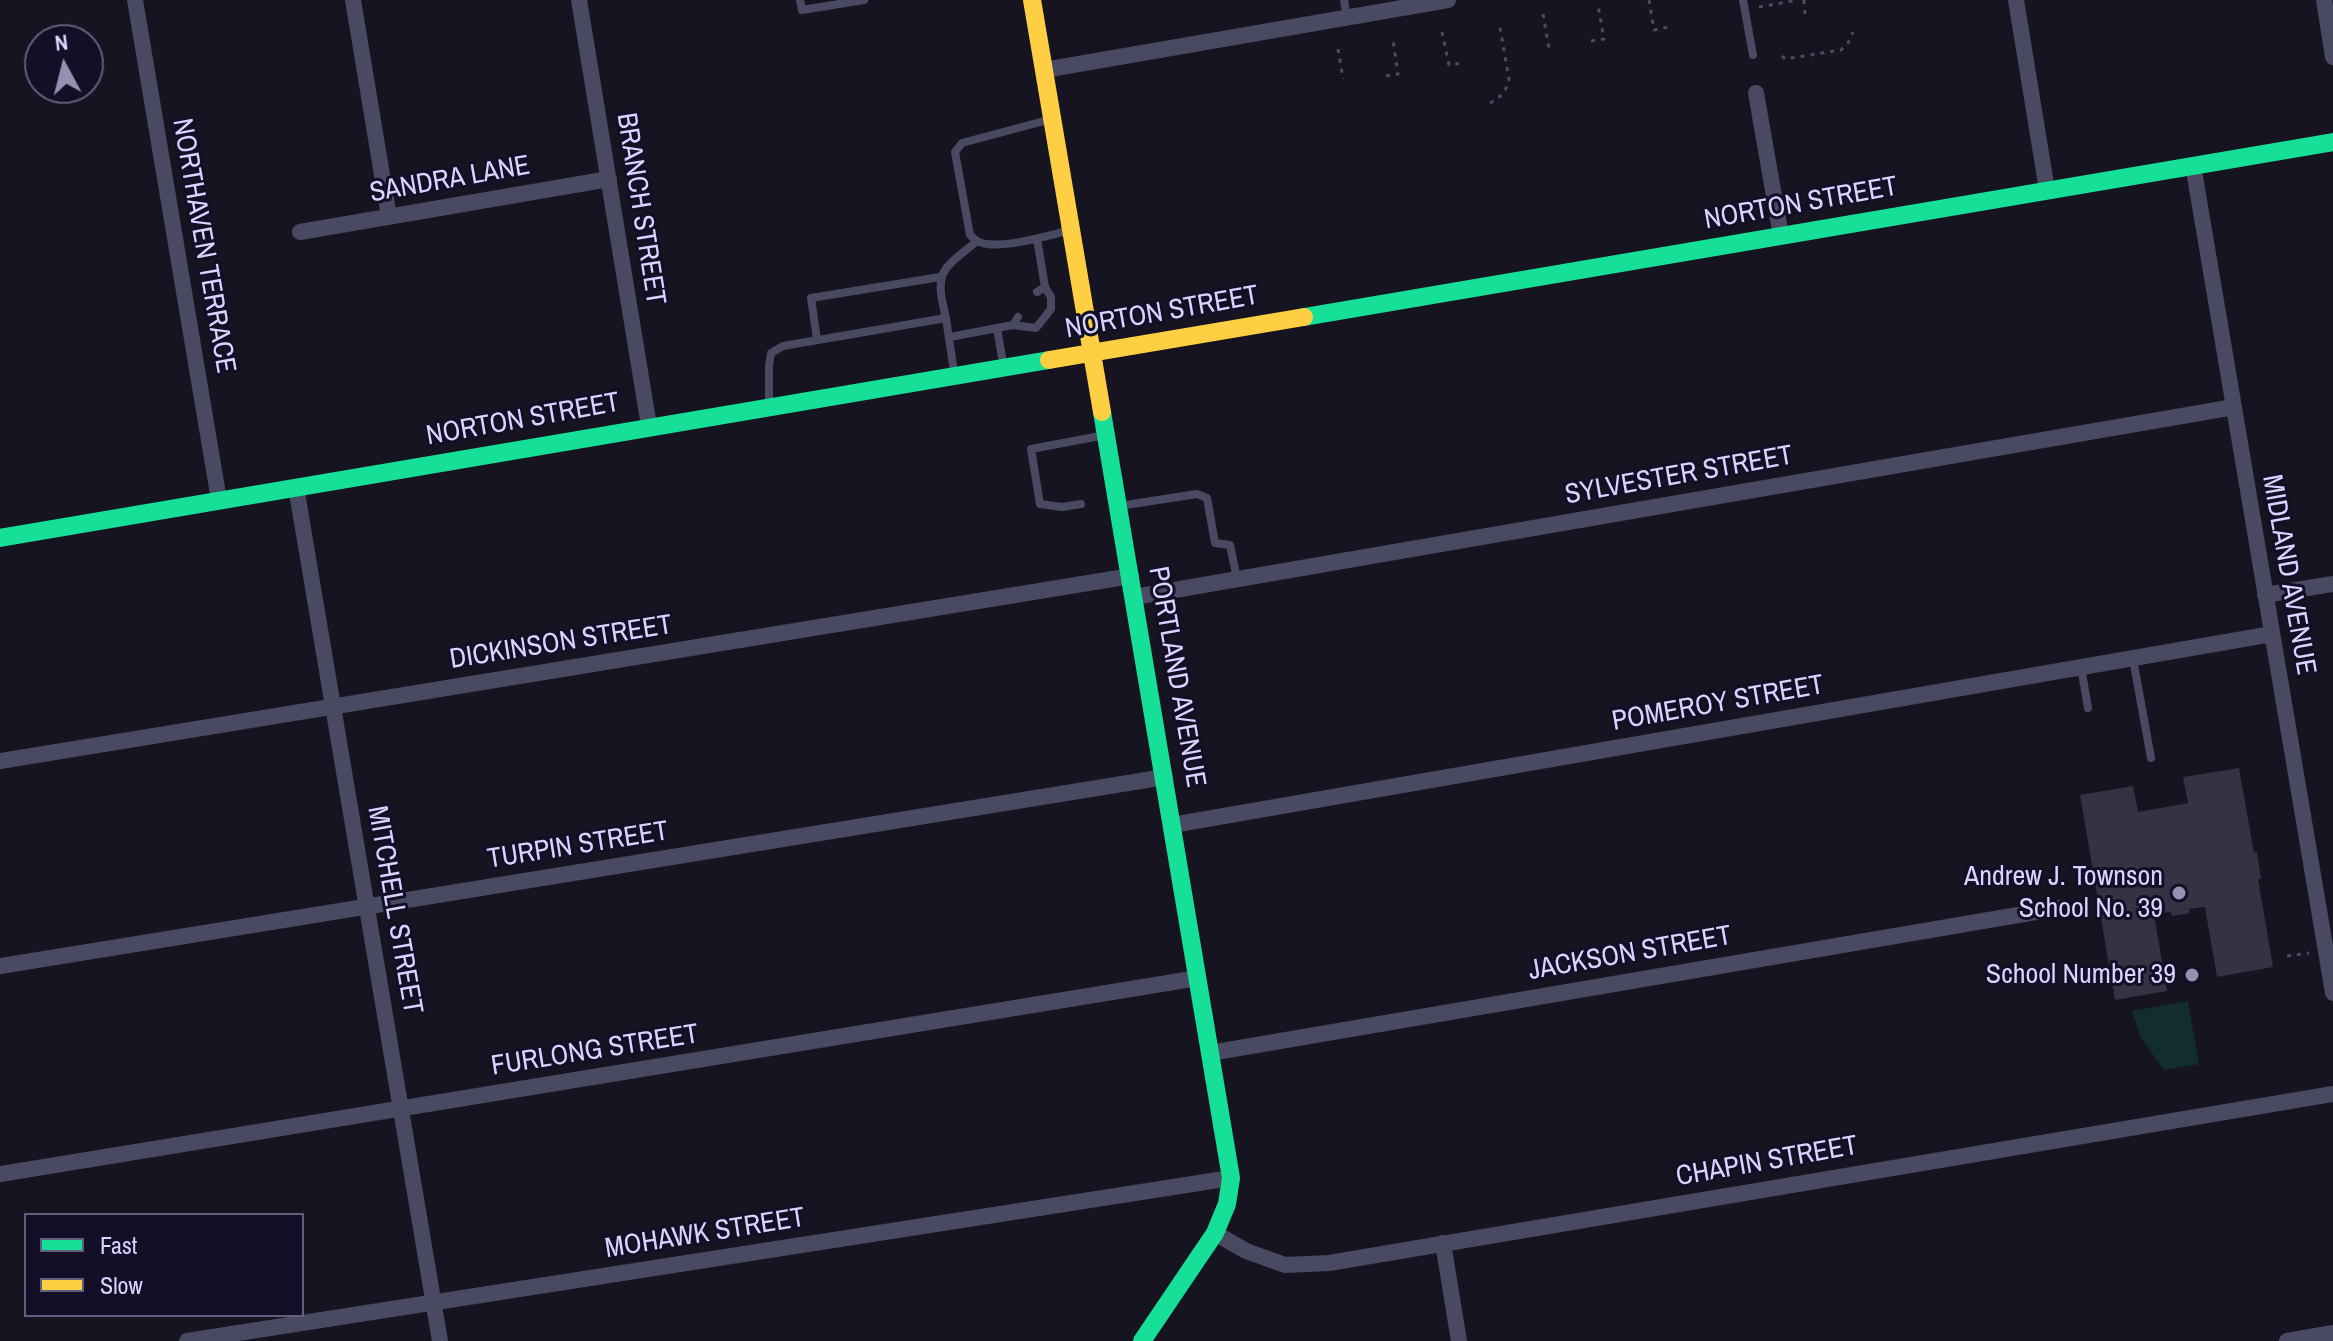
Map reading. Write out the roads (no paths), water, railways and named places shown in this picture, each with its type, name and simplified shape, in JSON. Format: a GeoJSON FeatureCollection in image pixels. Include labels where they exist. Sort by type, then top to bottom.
{"type":"FeatureCollection","features":[{"type":"Feature","properties":{"kind":"main road","name":"PORTLAND AVENUE"},"geometry":{"type":"LineString","coordinates":[[1032,0],[1231,1178],[1227,1204],[1215,1233],[1142,1341]]}},
{"type":"Feature","properties":{"kind":"main road","name":"NORTON STREET"},"geometry":{"type":"LineString","coordinates":[[0,538],[2333,142]]}},
{"type":"Feature","properties":{"kind":"street","name":"NORTHAVEN TERRACE"},"geometry":{"type":"LineString","coordinates":[[135,0],[219,500]]}},
{"type":"Feature","properties":{"kind":"street"},"geometry":{"type":"LineString","coordinates":[[353,0],[389,217]]}},
{"type":"Feature","properties":{"kind":"street","name":"BRANCH STREET"},"geometry":{"type":"LineString","coordinates":[[579,0],[649,426]]}},
{"type":"Feature","properties":{"kind":"street"},"geometry":{"type":"LineString","coordinates":[[1044,70],[1448,0]]}},
{"type":"Feature","properties":{"kind":"street"},"geometry":{"type":"LineString","coordinates":[[2016,0],[2047,190]]}},
{"type":"Feature","properties":{"kind":"street"},"geometry":{"type":"LineString","coordinates":[[2324,0],[2333,57]]}},
{"type":"Feature","properties":{"kind":"street"},"geometry":{"type":"LineString","coordinates":[[1756,93],[1781,236]]}},
{"type":"Feature","properties":{"kind":"street","name":"MIDLAND AVENUE"},"geometry":{"type":"LineString","coordinates":[[2193,165],[2333,993]]}},
{"type":"Feature","properties":{"kind":"street","name":"SANDRA LANE"},"geometry":{"type":"LineString","coordinates":[[300,232],[609,179]]}},
{"type":"Feature","properties":{"kind":"street","name":"SYLVESTER STREET"},"geometry":{"type":"LineString","coordinates":[[1134,597],[2234,407]]}},
{"type":"Feature","properties":{"kind":"street","name":"MITCHELL STREET"},"geometry":{"type":"LineString","coordinates":[[296,487],[440,1341]]}},
{"type":"Feature","properties":{"kind":"street","name":"DICKINSON STREET"},"geometry":{"type":"LineString","coordinates":[[0,761],[1131,576]]}},
{"type":"Feature","properties":{"kind":"street"},"geometry":{"type":"LineString","coordinates":[[2265,595],[2333,584]]}},
{"type":"Feature","properties":{"kind":"street","name":"POMEROY STREET"},"geometry":{"type":"LineString","coordinates":[[1172,825],[2272,634]]}},
{"type":"Feature","properties":{"kind":"street","name":"TURPIN STREET"},"geometry":{"type":"LineString","coordinates":[[0,966],[1165,777]]}},
{"type":"Feature","properties":{"kind":"street","name":"JACKSON STREET"},"geometry":{"type":"LineString","coordinates":[[1210,1053],[2059,908]]}},
{"type":"Feature","properties":{"kind":"street","name":"FURLONG STREET"},"geometry":{"type":"LineString","coordinates":[[0,1174],[1198,978]]}},
{"type":"Feature","properties":{"kind":"street","name":"CHAPIN STREET"},"geometry":{"type":"LineString","coordinates":[[1215,1233],[1246,1251],[1285,1265],[1329,1263],[2333,1094]]}},
{"type":"Feature","properties":{"kind":"street","name":"MOHAWK STREET"},"geometry":{"type":"LineString","coordinates":[[187,1341],[1231,1178]]}},
{"type":"Feature","properties":{"kind":"street"},"geometry":{"type":"LineString","coordinates":[[1443,1243],[1459,1341]]}},
{"type":"Feature","properties":{"kind":"street"},"geometry":{"type":"LineString","coordinates":[[2287,1341],[2333,1333]]}},
{"type":"Feature","properties":{"kind":"lane"},"geometry":{"type":"LineString","coordinates":[[800,0],[802,10],[864,0]]}},
{"type":"Feature","properties":{"kind":"lane"},"geometry":{"type":"LineString","coordinates":[[1344,0],[1347,18]]}},
{"type":"Feature","properties":{"kind":"lane"},"geometry":{"type":"LineString","coordinates":[[1743,0],[1753,55]]}},
{"type":"Feature","properties":{"kind":"lane"},"geometry":{"type":"LineString","coordinates":[[1052,118],[962,143],[955,152],[970,235],[977,241],[989,245],[1037,239],[1071,230]]}},
{"type":"Feature","properties":{"kind":"lane"},"geometry":{"type":"LineString","coordinates":[[950,337],[1016,321],[1036,328],[1051,309],[1051,297],[1041,289],[1037,239]]}},
{"type":"Feature","properties":{"kind":"lane"},"geometry":{"type":"LineString","coordinates":[[954,375],[950,337],[939,291],[940,277],[944,269],[977,241]]}},
{"type":"Feature","properties":{"kind":"lane"},"geometry":{"type":"LineString","coordinates":[[817,339],[811,298],[940,277]]}},
{"type":"Feature","properties":{"kind":"lane"},"geometry":{"type":"LineString","coordinates":[[769,407],[771,353],[783,346],[946,318]]}},
{"type":"Feature","properties":{"kind":"lane"},"geometry":{"type":"LineString","coordinates":[[997,328],[1004,367]]}},
{"type":"Feature","properties":{"kind":"lane"},"geometry":{"type":"LineString","coordinates":[[1081,504],[1062,507],[1040,504],[1031,449],[1105,435]]}},
{"type":"Feature","properties":{"kind":"lane"},"geometry":{"type":"LineString","coordinates":[[1119,506],[1197,494],[1207,498],[1215,543],[1230,545],[1237,579]]}},
{"type":"Feature","properties":{"kind":"lane"},"geometry":{"type":"LineString","coordinates":[[2133,658],[2151,758]]}},
{"type":"Feature","properties":{"kind":"lane"},"geometry":{"type":"LineString","coordinates":[[2081,667],[2088,708]]}},
{"type":"Feature","properties":{"kind":"place","name":"Andrew J. Townson School No. 39"},"geometry":{"type":"Point","coordinates":[2179,893]}},
{"type":"Feature","properties":{"kind":"place","name":"School Number 39"},"geometry":{"type":"Point","coordinates":[2192,975]}}]}
